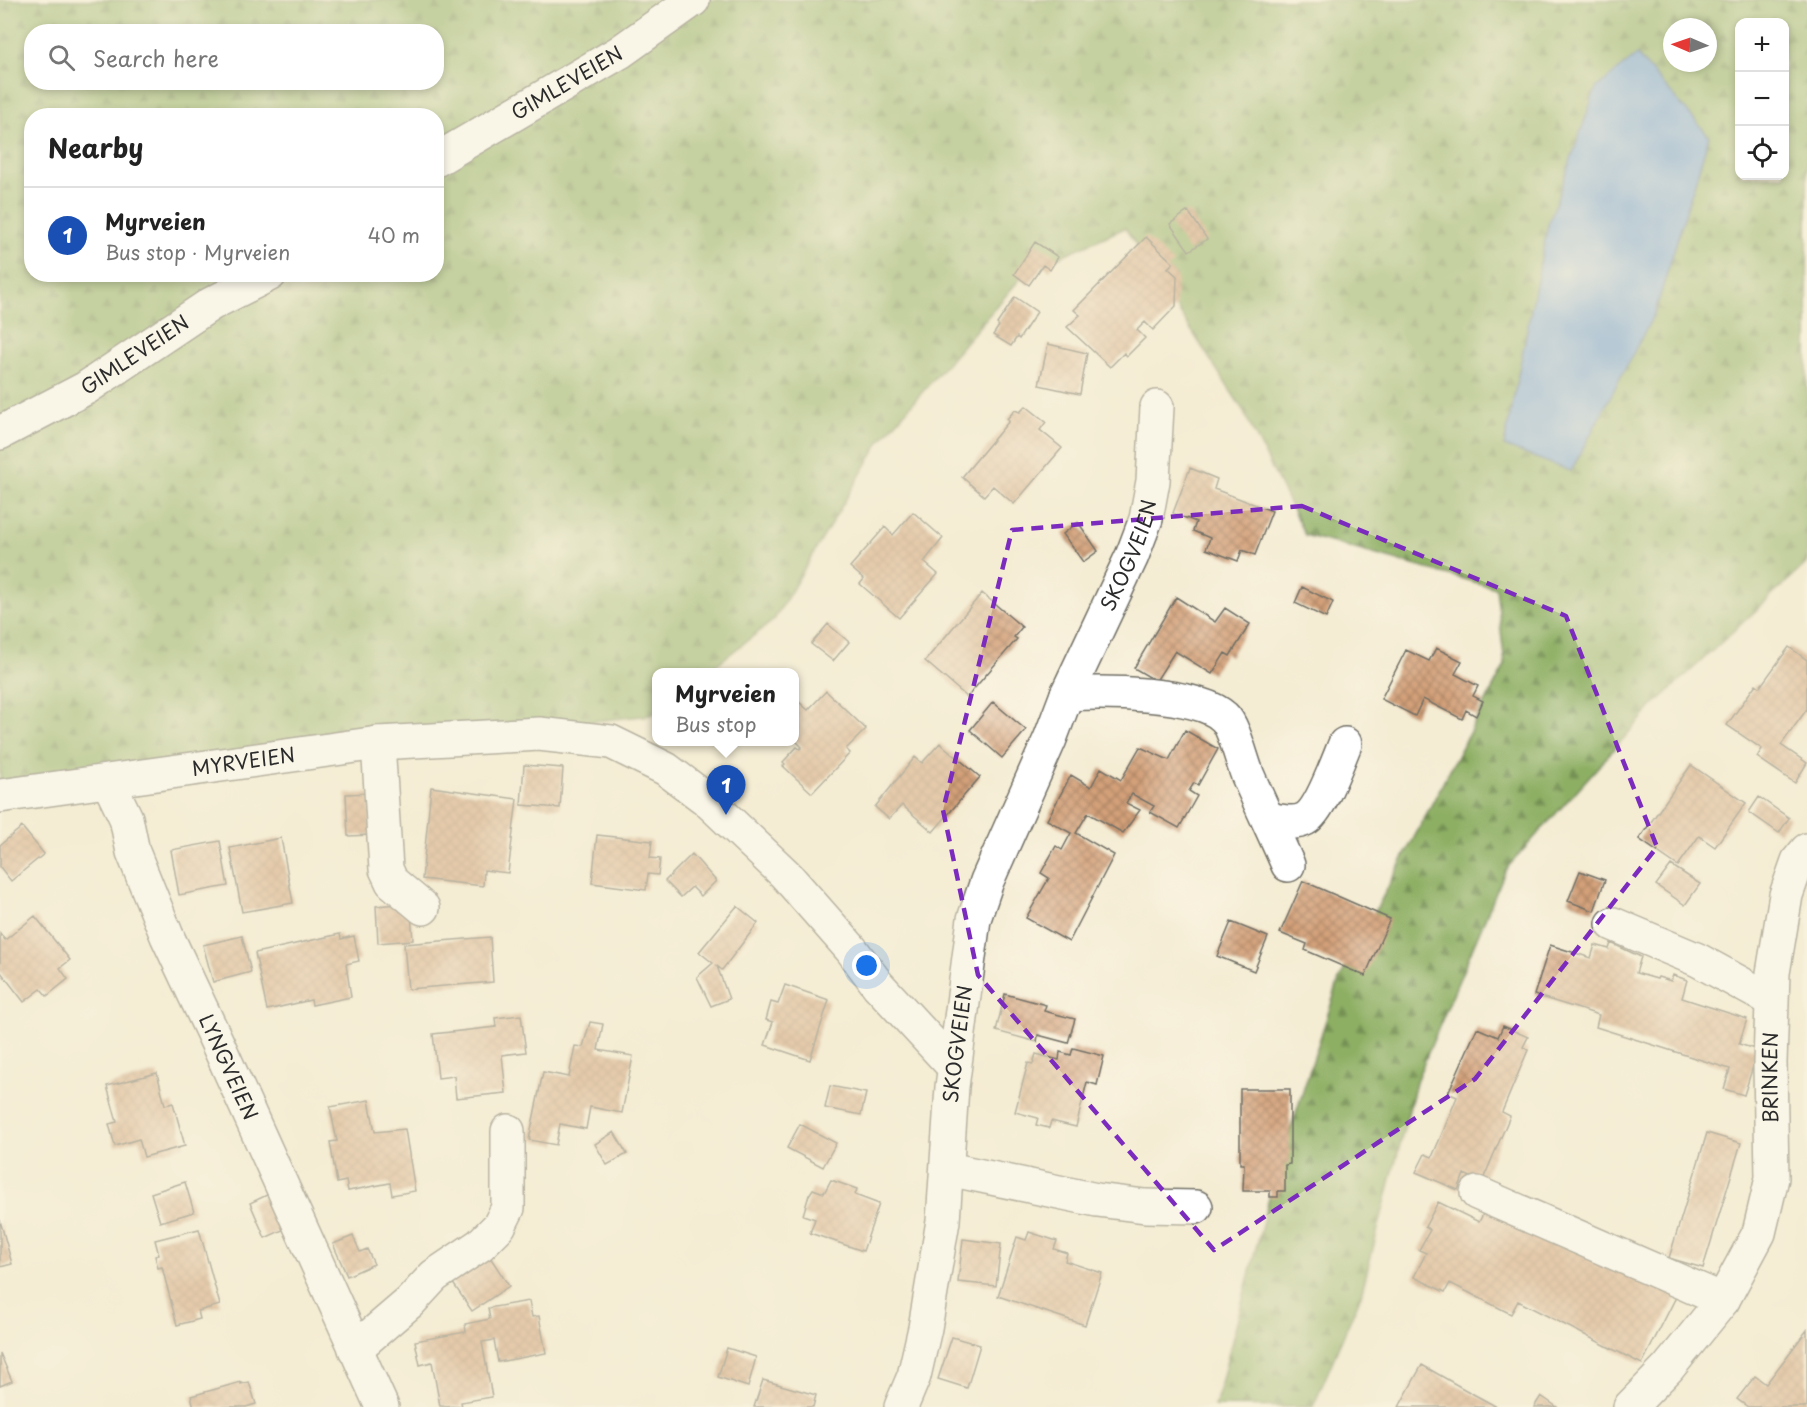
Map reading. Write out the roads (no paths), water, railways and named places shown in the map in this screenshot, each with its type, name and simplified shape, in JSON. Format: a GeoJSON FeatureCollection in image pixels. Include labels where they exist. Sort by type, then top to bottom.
{"type":"FeatureCollection","features":[{"type":"Feature","properties":{"kind":"street","name":"GIMLEVEIEN"},"geometry":{"type":"LineString","coordinates":[[444,155],[620,52],[693,0]]}},
{"type":"Feature","properties":{"kind":"street","name":"GIMLEVEIEN"},"geometry":{"type":"LineString","coordinates":[[0,433],[86,388],[211,304],[254,282]]}},
{"type":"Feature","properties":{"kind":"street","name":"SKOGVEIEN"},"geometry":{"type":"LineString","coordinates":[[901,1407],[914,1376],[926,1328],[943,1221],[954,1067],[974,919],[987,881],[1050,739],[1067,694],[1132,556],[1146,519],[1153,481],[1157,407]]}},
{"type":"Feature","properties":{"kind":"street"},"geometry":{"type":"LineString","coordinates":[[1067,694],[1100,692],[1171,699],[1204,704],[1226,718],[1288,865]]}},
{"type":"Feature","properties":{"kind":"street","name":"MYRVEIEN"},"geometry":{"type":"LineString","coordinates":[[0,796],[110,783],[197,767],[378,743],[539,734],[583,737],[610,742],[666,769],[706,799],[785,874],[851,949],[878,985],[954,1067]]}},
{"type":"Feature","properties":{"kind":"street"},"geometry":{"type":"LineString","coordinates":[[378,743],[386,870],[398,888],[423,908]]}},
{"type":"Feature","properties":{"kind":"street"},"geometry":{"type":"LineString","coordinates":[[1268,819],[1293,823],[1307,819],[1315,809],[1346,744]]}},
{"type":"Feature","properties":{"kind":"street","name":"LYNGVEIEN"},"geometry":{"type":"LineString","coordinates":[[110,783],[126,818],[133,852],[166,936],[216,1040],[382,1407]]}},
{"type":"Feature","properties":{"kind":"street","name":"BRINKEN"},"geometry":{"type":"LineString","coordinates":[[1630,1407],[1668,1368],[1723,1300],[1743,1268],[1759,1233],[1770,1187],[1771,1000],[1778,934],[1786,895],[1798,861],[1807,850]]}},
{"type":"Feature","properties":{"kind":"street"},"geometry":{"type":"LineString","coordinates":[[1613,924],[1698,960],[1771,1000]]}},
{"type":"Feature","properties":{"kind":"street"},"geometry":{"type":"LineString","coordinates":[[355,1349],[410,1302],[434,1276],[480,1245],[499,1226],[508,1208],[508,1131]]}},
{"type":"Feature","properties":{"kind":"street"},"geometry":{"type":"LineString","coordinates":[[948,1169],[1097,1200],[1145,1206],[1196,1207]]}},
{"type":"Feature","properties":{"kind":"street"},"geometry":{"type":"LineString","coordinates":[[1478,1193],[1723,1300]]}},
{"type":"Feature","properties":{"kind":"water"},"geometry":{"type":"Polygon","coordinates":[[[1637,55],[1709,136],[1655,312],[1571,471],[1504,446],[1548,225],[1596,88],[1637,55]]]}},
{"type":"Feature","properties":{"kind":"place","name":"Myrveien"},"geometry":{"type":"Point","coordinates":[726,815]}}]}
